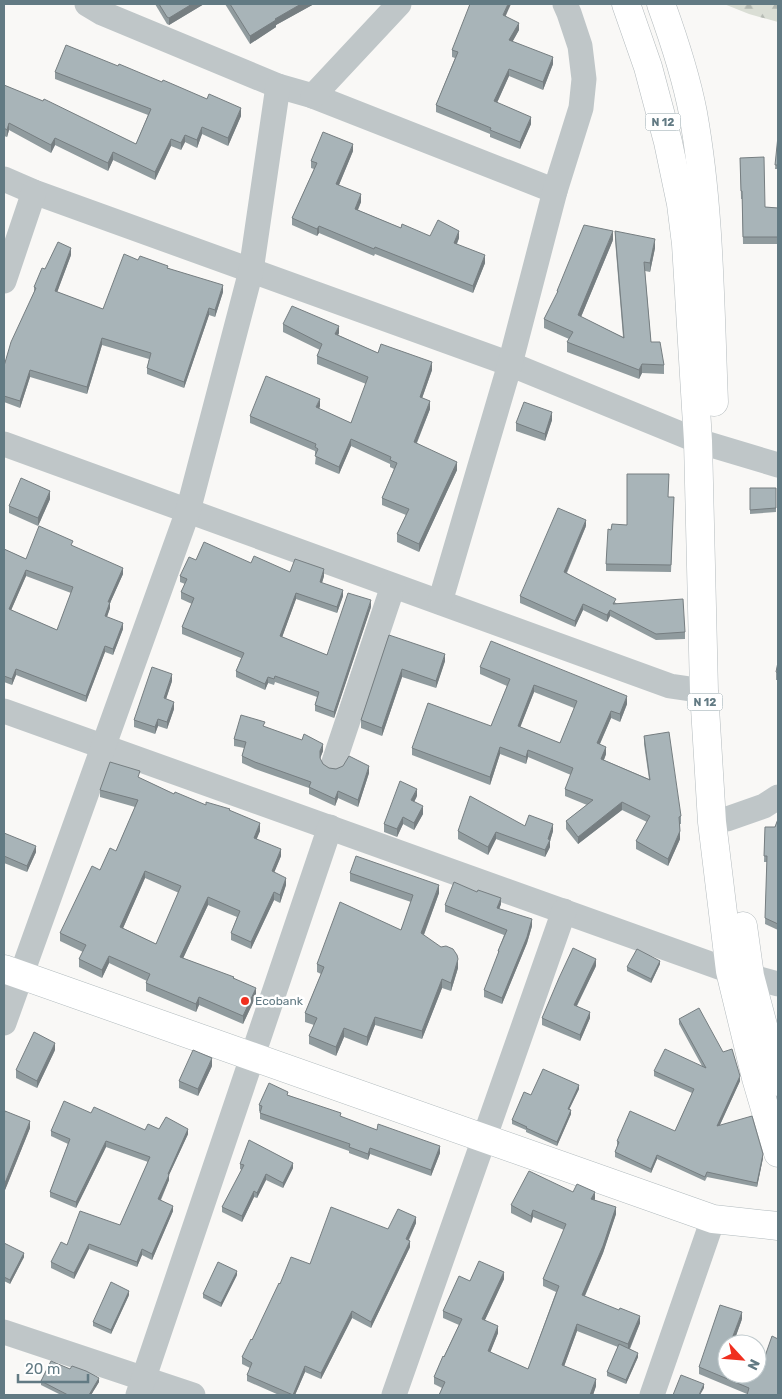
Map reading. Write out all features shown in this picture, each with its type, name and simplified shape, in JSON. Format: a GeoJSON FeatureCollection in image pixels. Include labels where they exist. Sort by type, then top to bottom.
{"type":"FeatureCollection","features":[{"type":"Feature","properties":{"kind":"main road","name":"N 12"},"geometry":{"type":"LineString","coordinates":[[626,4],[648,67],[668,142],[681,204],[707,443],[721,689],[726,819],[740,973],[778,1082]]}},
{"type":"Feature","properties":{"kind":"main road","name":"N 12"},"geometry":{"type":"LineString","coordinates":[[661,4],[678,51],[693,112],[704,188],[708,239],[704,691],[712,822],[740,973],[756,1078],[778,1153]]}},
{"type":"Feature","properties":{"kind":"main road"},"geometry":{"type":"LineString","coordinates":[[12,972],[713,1219],[778,1226]]}},
{"type":"Feature","properties":{"kind":"street"},"geometry":{"type":"LineString","coordinates":[[313,96],[399,4]]}},
{"type":"Feature","properties":{"kind":"street"},"geometry":{"type":"LineString","coordinates":[[440,602],[510,364],[555,191],[581,108],[584,79],[580,46],[570,12],[565,4]]}},
{"type":"Feature","properties":{"kind":"street"},"geometry":{"type":"LineString","coordinates":[[101,7],[278,86],[313,96],[555,191]]}},
{"type":"Feature","properties":{"kind":"street"},"geometry":{"type":"LineString","coordinates":[[4,1023],[12,972],[104,747],[188,511],[251,271],[278,86]]}},
{"type":"Feature","properties":{"kind":"street"},"geometry":{"type":"LineString","coordinates":[[4,180],[510,364],[707,443],[778,465]]}},
{"type":"Feature","properties":{"kind":"street"},"geometry":{"type":"LineString","coordinates":[[4,281],[34,192]]}},
{"type":"Feature","properties":{"kind":"street"},"geometry":{"type":"LineString","coordinates":[[4,444],[670,686],[704,691]]}},
{"type":"Feature","properties":{"kind":"street"},"geometry":{"type":"LineString","coordinates":[[334,762],[394,586]]}},
{"type":"Feature","properties":{"kind":"street"},"geometry":{"type":"LineString","coordinates":[[4,711],[564,911],[740,973],[778,984]]}},
{"type":"Feature","properties":{"kind":"street"},"geometry":{"type":"LineString","coordinates":[[726,819],[764,806],[778,797]]}},
{"type":"Feature","properties":{"kind":"street"},"geometry":{"type":"LineString","coordinates":[[141,1387],[330,828]]}},
{"type":"Feature","properties":{"kind":"street"},"geometry":{"type":"LineString","coordinates":[[394,1395],[564,911]]}},
{"type":"Feature","properties":{"kind":"street"},"geometry":{"type":"LineString","coordinates":[[652,1395],[713,1219]]}},
{"type":"Feature","properties":{"kind":"street"},"geometry":{"type":"LineString","coordinates":[[4,1332],[141,1387],[193,1395]]}},
{"type":"Feature","properties":{"kind":"green space"},"geometry":{"type":"Polygon","coordinates":[[[724,4],[778,4],[778,22],[749,14],[724,4]]]}},
{"type":"Feature","properties":{"kind":"building"},"geometry":{"type":"Polygon","coordinates":[[[159,4],[192,4],[169,18],[159,4]]]}},
{"type":"Feature","properties":{"kind":"building"},"geometry":{"type":"Polygon","coordinates":[[[230,4],[301,4],[250,36],[230,4]]]}},
{"type":"Feature","properties":{"kind":"building"},"geometry":{"type":"Polygon","coordinates":[[[470,4],[508,4],[503,15],[519,23],[509,40],[553,57],[543,82],[509,69],[494,101],[531,117],[520,142],[436,105],[458,52],[452,50],[470,4]]]}},
{"type":"Feature","properties":{"kind":"building"},"geometry":{"type":"Polygon","coordinates":[[[66,45],[162,82],[163,80],[207,99],[209,94],[241,108],[228,138],[202,127],[197,140],[185,135],[181,143],[171,139],[155,172],[113,152],[108,163],[55,138],[51,145],[9,123],[7,130],[4,128],[4,85],[43,101],[44,99],[136,144],[151,109],[55,72],[66,45]]]}},
{"type":"Feature","properties":{"kind":"building"},"geometry":{"type":"Polygon","coordinates":[[[323,132],[353,144],[336,184],[361,194],[355,209],[401,228],[402,224],[430,236],[438,220],[459,231],[454,243],[485,255],[473,286],[375,247],[374,249],[319,226],[317,229],[292,218],[317,163],[311,161],[323,132]]]}},
{"type":"Feature","properties":{"kind":"building"},"geometry":{"type":"Polygon","coordinates":[[[778,136],[778,165],[775,165],[778,136]]]}},
{"type":"Feature","properties":{"kind":"building"},"geometry":{"type":"Polygon","coordinates":[[[764,157],[765,207],[778,208],[778,237],[743,237],[740,158],[764,157]]]}},
{"type":"Feature","properties":{"kind":"building"},"geometry":{"type":"Polygon","coordinates":[[[584,225],[613,231],[578,315],[624,338],[615,231],[655,239],[650,263],[644,262],[651,342],[660,342],[664,365],[642,364],[639,370],[567,342],[573,332],[544,319],[558,291],[584,225]]]}},
{"type":"Feature","properties":{"kind":"building"},"geometry":{"type":"Polygon","coordinates":[[[58,242],[71,248],[55,291],[103,309],[124,254],[138,260],[140,256],[168,266],[167,268],[223,285],[215,310],[209,308],[184,382],[147,368],[151,353],[102,338],[87,387],[30,370],[20,401],[4,396],[4,366],[11,342],[36,288],[34,287],[42,268],[45,269],[58,242]]]}},
{"type":"Feature","properties":{"kind":"building"},"geometry":{"type":"Polygon","coordinates":[[[292,306],[339,326],[335,334],[378,353],[381,344],[432,362],[420,397],[430,401],[414,442],[457,462],[419,544],[397,534],[409,509],[382,498],[397,463],[390,460],[391,457],[351,439],[339,467],[315,456],[318,449],[315,447],[316,444],[250,416],[266,376],[320,399],[316,407],[351,423],[368,377],[317,356],[322,344],[283,324],[292,306]]]}},
{"type":"Feature","properties":{"kind":"building"},"geometry":{"type":"Polygon","coordinates":[[[524,402],[552,412],[545,434],[516,423],[524,402]]]}},
{"type":"Feature","properties":{"kind":"building"},"geometry":{"type":"Polygon","coordinates":[[[627,474],[669,474],[668,497],[674,497],[671,565],[606,564],[608,529],[611,530],[612,524],[627,525],[627,474]]]}},
{"type":"Feature","properties":{"kind":"building"},"geometry":{"type":"Polygon","coordinates":[[[21,478],[50,491],[38,518],[9,506],[21,478]]]}},
{"type":"Feature","properties":{"kind":"building"},"geometry":{"type":"Polygon","coordinates":[[[750,488],[776,488],[776,508],[750,510],[750,488]]]}},
{"type":"Feature","properties":{"kind":"building"},"geometry":{"type":"Polygon","coordinates":[[[558,508],[586,520],[564,572],[616,599],[613,604],[683,599],[685,632],[656,634],[610,610],[607,615],[583,604],[575,621],[520,596],[558,508]]]}},
{"type":"Feature","properties":{"kind":"building"},"geometry":{"type":"Polygon","coordinates":[[[39,526],[73,541],[71,545],[123,568],[108,602],[110,602],[105,616],[123,623],[113,649],[105,646],[86,696],[16,669],[12,679],[4,676],[4,549],[26,559],[39,526]],[[26,570],[9,609],[57,630],[73,587],[26,570]]]}},
{"type":"Feature","properties":{"kind":"building"},"geometry":{"type":"Polygon","coordinates":[[[204,542],[251,563],[254,556],[290,572],[295,559],[324,569],[320,582],[343,590],[337,607],[296,593],[280,636],[327,655],[348,593],[371,600],[334,712],[315,705],[319,692],[275,676],[274,679],[268,677],[265,684],[236,671],[244,653],[182,627],[194,598],[181,592],[187,579],[180,576],[189,557],[196,560],[204,542]]]}},
{"type":"Feature","properties":{"kind":"building"},"geometry":{"type":"Polygon","coordinates":[[[389,635],[445,654],[436,681],[402,669],[382,728],[361,720],[389,635]]]}},
{"type":"Feature","properties":{"kind":"building"},"geometry":{"type":"Polygon","coordinates":[[[491,641],[627,696],[620,714],[611,711],[597,743],[606,747],[601,759],[650,780],[644,736],[669,732],[681,816],[679,817],[680,831],[668,859],[636,841],[650,816],[622,802],[578,837],[566,821],[593,800],[565,789],[573,768],[528,750],[526,757],[500,747],[490,777],[412,748],[428,703],[491,726],[510,679],[480,667],[491,641]],[[534,685],[518,726],[560,743],[577,701],[534,685]]]}},
{"type":"Feature","properties":{"kind":"building"},"geometry":{"type":"Polygon","coordinates":[[[152,667],[172,674],[164,698],[174,702],[167,722],[158,719],[155,727],[134,720],[152,667]]]}},
{"type":"Feature","properties":{"kind":"building"},"geometry":{"type":"Polygon","coordinates":[[[241,715],[265,722],[263,726],[302,740],[304,734],[323,744],[320,758],[323,764],[329,768],[336,769],[343,766],[349,756],[369,766],[358,800],[338,791],[335,799],[309,787],[311,782],[242,756],[246,742],[234,739],[241,715]]]}},
{"type":"Feature","properties":{"kind":"building"},"geometry":{"type":"Polygon","coordinates":[[[110,762],[140,771],[138,777],[174,794],[175,792],[206,805],[206,802],[230,809],[260,823],[254,838],[281,849],[272,871],[286,878],[280,895],[274,892],[251,942],[231,933],[240,911],[208,897],[180,957],[234,977],[256,988],[243,1016],[199,997],[196,1004],[146,983],[150,974],[109,956],[102,970],[79,959],[86,945],[60,933],[92,866],[100,870],[110,848],[116,851],[138,800],[100,790],[110,762]],[[145,871],[120,927],[156,944],[181,886],[145,871]]]}},
{"type":"Feature","properties":{"kind":"building"},"geometry":{"type":"Polygon","coordinates":[[[400,781],[417,789],[411,800],[423,806],[414,823],[403,817],[397,829],[384,824],[400,781]]]}},
{"type":"Feature","properties":{"kind":"building"},"geometry":{"type":"Polygon","coordinates":[[[470,796],[525,826],[529,815],[553,824],[548,839],[550,840],[545,850],[496,832],[488,847],[458,831],[470,796]]]}},
{"type":"Feature","properties":{"kind":"building"},"geometry":{"type":"Polygon","coordinates":[[[778,819],[778,924],[765,918],[767,856],[764,856],[765,827],[775,827],[778,819]]]}},
{"type":"Feature","properties":{"kind":"building"},"geometry":{"type":"Polygon","coordinates":[[[4,833],[36,846],[27,866],[4,856],[4,833]]]}},
{"type":"Feature","properties":{"kind":"building"},"geometry":{"type":"Polygon","coordinates":[[[356,856],[439,885],[421,933],[441,947],[446,946],[453,949],[458,959],[451,983],[442,979],[422,1031],[375,1017],[367,1037],[344,1028],[336,1047],[309,1036],[317,1018],[305,1013],[324,967],[317,964],[340,902],[401,930],[413,895],[350,873],[356,856]]]}},
{"type":"Feature","properties":{"kind":"building"},"geometry":{"type":"Polygon","coordinates":[[[454,882],[477,892],[478,890],[501,898],[497,908],[532,919],[527,937],[502,998],[484,990],[507,930],[445,905],[454,882]]]}},
{"type":"Feature","properties":{"kind":"building"},"geometry":{"type":"Polygon","coordinates":[[[573,948],[596,959],[574,1005],[590,1012],[580,1035],[542,1018],[573,948]]]}},
{"type":"Feature","properties":{"kind":"building"},"geometry":{"type":"Polygon","coordinates":[[[637,949],[660,961],[651,979],[627,967],[637,949]]]}},
{"type":"Feature","properties":{"kind":"building"},"geometry":{"type":"Polygon","coordinates":[[[699,1008],[723,1052],[732,1049],[740,1076],[717,1126],[752,1116],[763,1154],[757,1183],[707,1172],[705,1177],[657,1155],[651,1169],[615,1152],[619,1142],[617,1141],[630,1111],[675,1131],[694,1089],[654,1071],[665,1049],[706,1068],[679,1019],[699,1008]]]}},
{"type":"Feature","properties":{"kind":"building"},"geometry":{"type":"Polygon","coordinates":[[[34,1032],[55,1043],[37,1081],[16,1070],[34,1032]]]}},
{"type":"Feature","properties":{"kind":"building"},"geometry":{"type":"Polygon","coordinates":[[[193,1050],[212,1058],[198,1089],[179,1081],[193,1050]]]}},
{"type":"Feature","properties":{"kind":"building"},"geometry":{"type":"Polygon","coordinates":[[[543,1069],[579,1085],[568,1109],[571,1110],[557,1142],[512,1120],[524,1092],[531,1095],[543,1069]]]}},
{"type":"Feature","properties":{"kind":"building"},"geometry":{"type":"Polygon","coordinates":[[[269,1083],[288,1092],[287,1095],[341,1113],[340,1116],[377,1130],[378,1124],[440,1146],[431,1170],[370,1148],[368,1154],[349,1147],[350,1144],[260,1113],[262,1106],[259,1105],[269,1083]]]}},
{"type":"Feature","properties":{"kind":"building"},"geometry":{"type":"Polygon","coordinates":[[[64,1101],[91,1113],[94,1107],[145,1130],[148,1124],[159,1129],[166,1117],[188,1129],[158,1199],[173,1206],[152,1254],[142,1249],[137,1262],[89,1244],[74,1273],[51,1262],[61,1242],[67,1245],[80,1211],[120,1225],[150,1157],[106,1141],[76,1202],[50,1192],[70,1139],[51,1131],[64,1101]]]}},
{"type":"Feature","properties":{"kind":"building"},"geometry":{"type":"Polygon","coordinates":[[[5,1111],[30,1121],[5,1183],[4,1115],[5,1111]]]}},
{"type":"Feature","properties":{"kind":"building"},"geometry":{"type":"Polygon","coordinates":[[[249,1140],[293,1163],[283,1183],[266,1174],[257,1193],[254,1191],[242,1216],[222,1207],[244,1165],[240,1164],[249,1140]]]}},
{"type":"Feature","properties":{"kind":"building"},"geometry":{"type":"Polygon","coordinates":[[[529,1171],[573,1192],[577,1184],[595,1192],[591,1199],[616,1207],[603,1246],[582,1295],[619,1310],[620,1308],[640,1316],[628,1344],[577,1324],[562,1365],[596,1379],[590,1395],[439,1395],[445,1382],[434,1377],[462,1319],[443,1311],[459,1276],[470,1281],[479,1261],[504,1272],[482,1319],[498,1326],[488,1351],[528,1369],[559,1286],[543,1279],[566,1224],[533,1210],[531,1216],[511,1205],[529,1171]]]}},
{"type":"Feature","properties":{"kind":"building"},"geometry":{"type":"Polygon","coordinates":[[[331,1207],[388,1229],[398,1209],[416,1217],[406,1239],[410,1241],[371,1322],[352,1311],[321,1373],[305,1366],[293,1395],[247,1375],[252,1363],[242,1357],[280,1284],[291,1257],[310,1264],[331,1207]]]}},
{"type":"Feature","properties":{"kind":"building"},"geometry":{"type":"Polygon","coordinates":[[[4,1243],[24,1253],[10,1280],[4,1277],[4,1243]]]}},
{"type":"Feature","properties":{"kind":"building"},"geometry":{"type":"Polygon","coordinates":[[[218,1262],[237,1271],[221,1303],[203,1294],[218,1262]]]}},
{"type":"Feature","properties":{"kind":"building"},"geometry":{"type":"Polygon","coordinates":[[[111,1282],[129,1291],[111,1330],[93,1322],[111,1282]]]}},
{"type":"Feature","properties":{"kind":"building"},"geometry":{"type":"Polygon","coordinates":[[[720,1305],[742,1312],[734,1334],[717,1334],[717,1375],[699,1367],[720,1305]]]}},
{"type":"Feature","properties":{"kind":"building"},"geometry":{"type":"Polygon","coordinates":[[[772,1336],[778,1339],[778,1395],[747,1395],[749,1388],[739,1384],[767,1384],[767,1350],[772,1336]]]}},
{"type":"Feature","properties":{"kind":"building"},"geometry":{"type":"Polygon","coordinates":[[[619,1344],[638,1353],[626,1380],[607,1372],[619,1344]]]}},
{"type":"Feature","properties":{"kind":"building"},"geometry":{"type":"Polygon","coordinates":[[[51,1361],[70,1369],[72,1366],[99,1378],[89,1395],[68,1395],[41,1381],[51,1361]]]}},
{"type":"Feature","properties":{"kind":"building"},"geometry":{"type":"Polygon","coordinates":[[[681,1375],[704,1384],[699,1395],[673,1395],[681,1375]]]}},
{"type":"Feature","properties":{"kind":"place","name":"Ecobank"},"geometry":{"type":"Point","coordinates":[245,1001]}}]}
